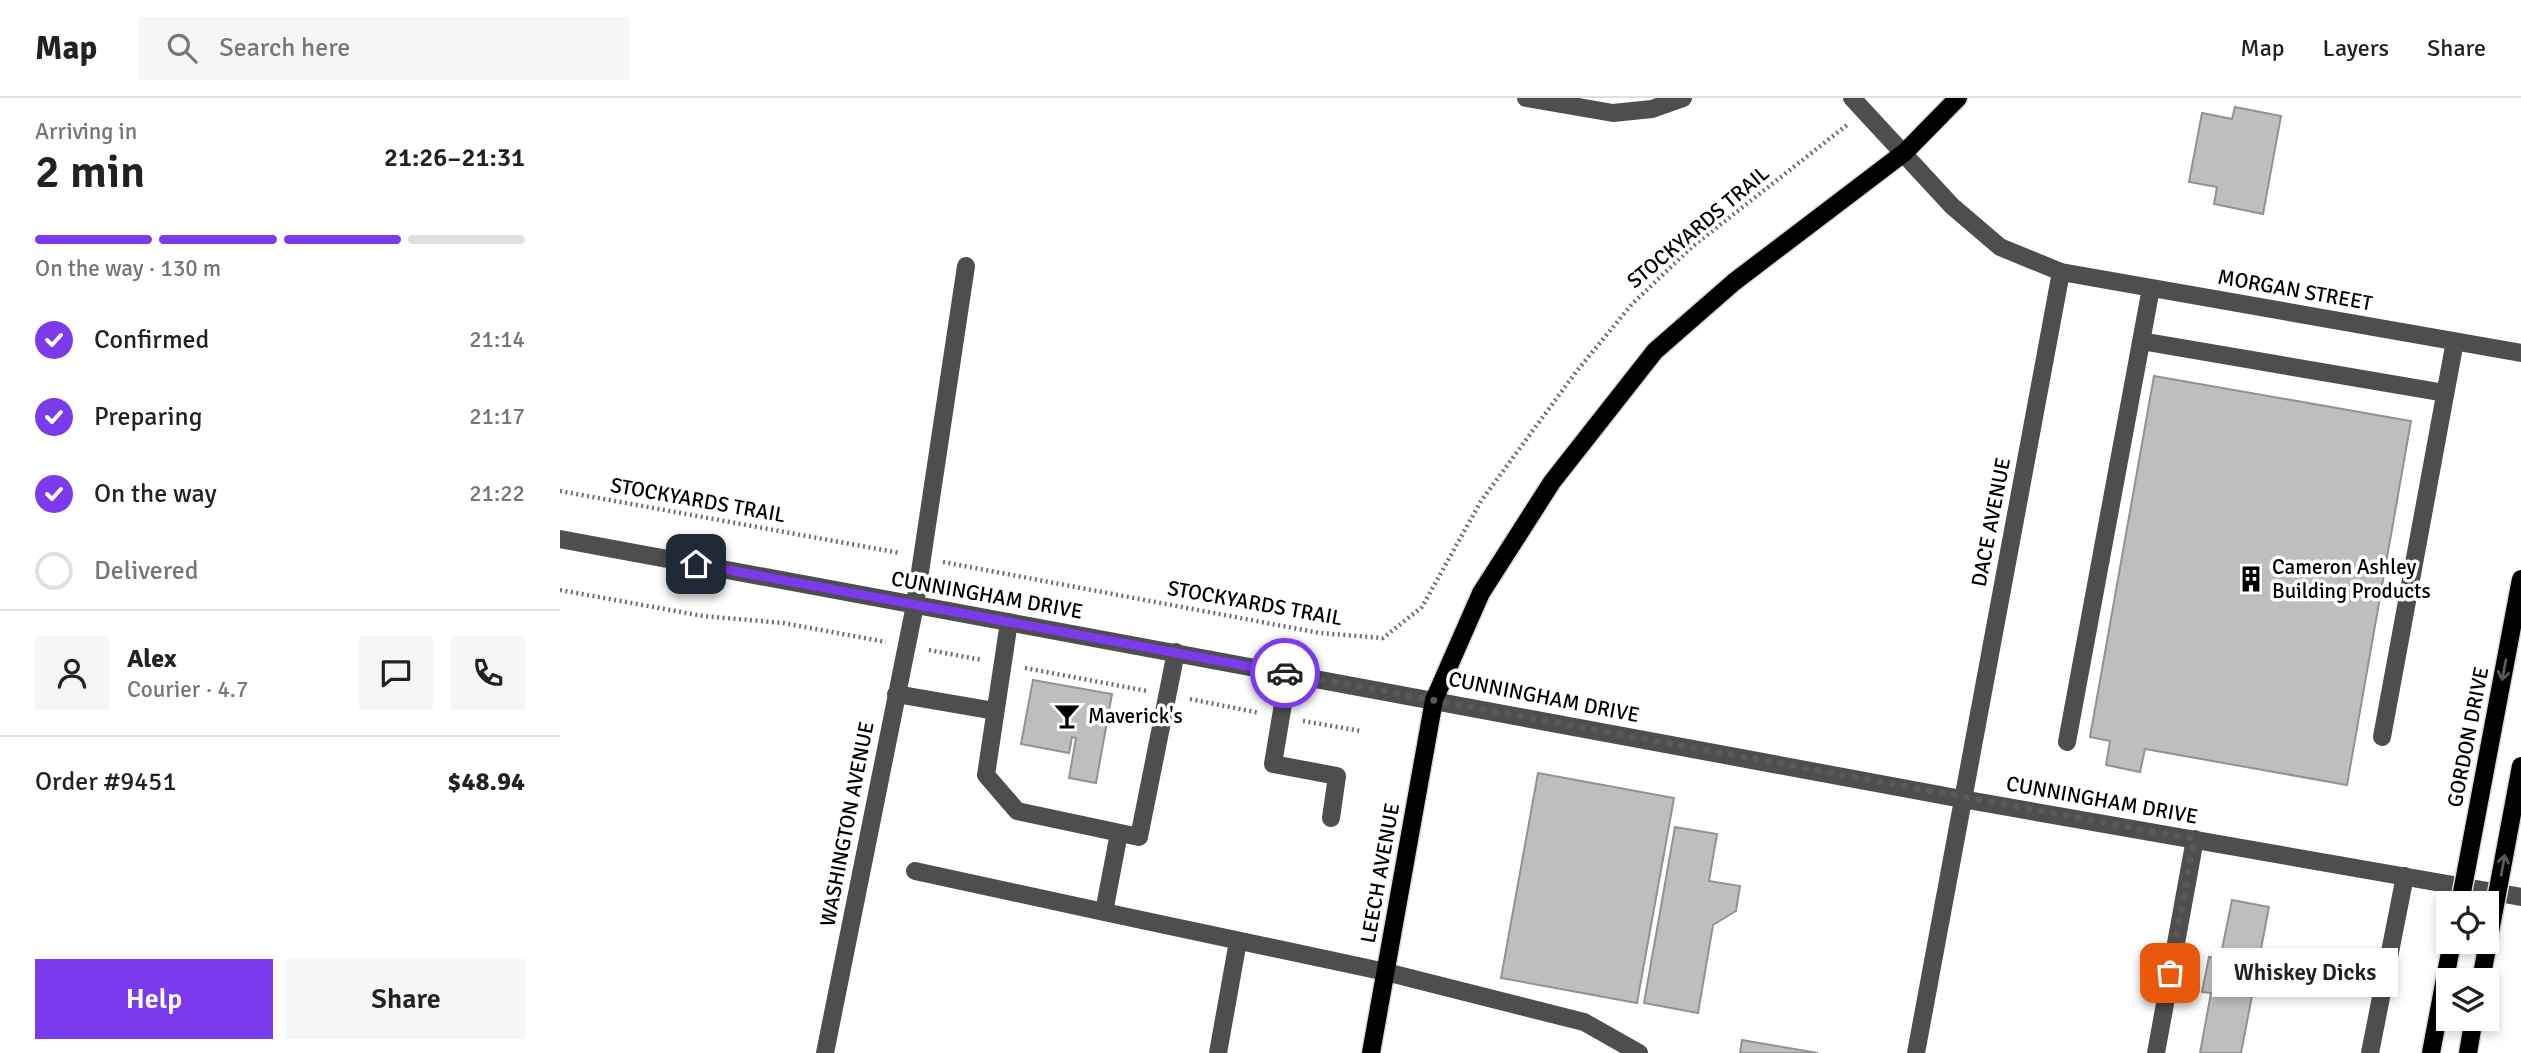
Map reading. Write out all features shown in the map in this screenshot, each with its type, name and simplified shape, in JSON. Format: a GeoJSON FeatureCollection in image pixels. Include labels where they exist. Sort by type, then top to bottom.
{"type":"FeatureCollection","features":[{"type":"Feature","properties":{"kind":"main road"},"geometry":{"type":"LineString","coordinates":[[1905,152],[1958,98]]}},
{"type":"Feature","properties":{"kind":"main road","name":"LEECH AVENUE"},"geometry":{"type":"LineString","coordinates":[[1371,1053],[1434,700],[1481,593],[1552,482],[1655,351],[1734,282],[1905,152]]}},
{"type":"Feature","properties":{"kind":"main road","name":"GORDON DRIVE"},"geometry":{"type":"LineString","coordinates":[[2462,891],[2521,579]]}},
{"type":"Feature","properties":{"kind":"main road"},"geometry":{"type":"LineString","coordinates":[[2483,968],[2521,766]]}},
{"type":"Feature","properties":{"kind":"main road"},"geometry":{"type":"LineString","coordinates":[[2431,1053],[2450,954]]}},
{"type":"Feature","properties":{"kind":"main road"},"geometry":{"type":"LineString","coordinates":[[2468,1053],[2472,1031]]}},
{"type":"Feature","properties":{"kind":"street"},"geometry":{"type":"LineString","coordinates":[[1526,98],[1613,113],[1652,109],[1683,98]]}},
{"type":"Feature","properties":{"kind":"street"},"geometry":{"type":"LineString","coordinates":[[1859,104],[1952,206],[2000,247],[2061,272]]}},
{"type":"Feature","properties":{"kind":"street","name":"WASHINGTON AVENUE"},"geometry":{"type":"LineString","coordinates":[[825,1053],[915,605],[966,266]]}},
{"type":"Feature","properties":{"kind":"street","name":"MORGAN STREET"},"geometry":{"type":"LineString","coordinates":[[2061,272],[2521,353]]}},
{"type":"Feature","properties":{"kind":"street","name":"DACE AVENUE"},"geometry":{"type":"LineString","coordinates":[[1916,1053],[2061,272]]}},
{"type":"Feature","properties":{"kind":"street"},"geometry":{"type":"LineString","coordinates":[[2067,742],[2151,288]]}},
{"type":"Feature","properties":{"kind":"street"},"geometry":{"type":"LineString","coordinates":[[2141,341],[2445,393]]}},
{"type":"Feature","properties":{"kind":"street"},"geometry":{"type":"LineString","coordinates":[[2382,737],[2455,341]]}},
{"type":"Feature","properties":{"kind":"street","name":"CUNNINGHAM DRIVE"},"geometry":{"type":"LineString","coordinates":[[560,539],[1962,799],[2521,897]]}},
{"type":"Feature","properties":{"kind":"street"},"geometry":{"type":"LineString","coordinates":[[1009,622],[986,775],[1017,811],[1139,837],[1176,652]]}},
{"type":"Feature","properties":{"kind":"street"},"geometry":{"type":"LineString","coordinates":[[1288,674],[1273,764],[1337,776],[1331,818]]}},
{"type":"Feature","properties":{"kind":"street"},"geometry":{"type":"LineString","coordinates":[[897,694],[995,711]]}},
{"type":"Feature","properties":{"kind":"street"},"geometry":{"type":"LineString","coordinates":[[1104,912],[1119,833]]}},
{"type":"Feature","properties":{"kind":"street"},"geometry":{"type":"LineString","coordinates":[[2156,1053],[2194,839]]}},
{"type":"Feature","properties":{"kind":"street"},"geometry":{"type":"LineString","coordinates":[[915,871],[1386,972],[1584,1022],[1639,1053]]}},
{"type":"Feature","properties":{"kind":"street"},"geometry":{"type":"LineString","coordinates":[[2370,1053],[2405,876]]}},
{"type":"Feature","properties":{"kind":"street"},"geometry":{"type":"LineString","coordinates":[[1218,1053],[1238,941]]}},
{"type":"Feature","properties":{"kind":"path","name":"STOCKYARDS TRAIL"},"geometry":{"type":"LineString","coordinates":[[560,491],[1320,633],[1384,638],[1422,607],[1480,501],[1576,372],[1632,304],[1692,247],[1859,104]]}},
{"type":"Feature","properties":{"kind":"path"},"geometry":{"type":"LineString","coordinates":[[560,590],[703,616],[783,623],[1361,731]]}},
{"type":"Feature","properties":{"kind":"building"},"geometry":{"type":"Polygon","coordinates":[[[2235,107],[2281,116],[2263,214],[2214,204],[2217,187],[2189,182],[2202,113],[2232,119],[2235,107]]]}},
{"type":"Feature","properties":{"kind":"building","name":"Cameron Ashley Building Products"},"geometry":{"type":"Polygon","coordinates":[[[2154,376],[2411,421],[2347,785],[2145,749],[2140,772],[2106,765],[2110,741],[2090,737],[2154,376]]]}},
{"type":"Feature","properties":{"kind":"building","name":"Maverick's"},"geometry":{"type":"Polygon","coordinates":[[[1033,680],[1112,694],[1096,783],[1069,778],[1076,738],[1072,737],[1069,753],[1021,744],[1033,680]]]}},
{"type":"Feature","properties":{"kind":"building"},"geometry":{"type":"Polygon","coordinates":[[[1538,773],[1674,798],[1637,1003],[1501,978],[1538,773]]]}},
{"type":"Feature","properties":{"kind":"building"},"geometry":{"type":"Polygon","coordinates":[[[1675,827],[1717,834],[1709,881],[1740,886],[1736,911],[1713,925],[1698,1013],[1644,1003],[1675,827]]]}},
{"type":"Feature","properties":{"kind":"building"},"geometry":{"type":"Polygon","coordinates":[[[2232,900],[2269,907],[2241,1053],[2200,1053],[2211,993],[2202,992],[2209,957],[2220,959],[2232,900]]]}},
{"type":"Feature","properties":{"kind":"building"},"geometry":{"type":"Polygon","coordinates":[[[1742,1040],[1818,1053],[1740,1053],[1742,1040]]]}},
{"type":"Feature","properties":{"kind":"way so far"},"geometry":{"type":"LineString","coordinates":[[1285,673],[1962,799],[2194,839],[2170,973]]}},
{"type":"Feature","properties":{"kind":"place","name":"Cameron Ashley Building Products"},"geometry":{"type":"Point","coordinates":[2251,579]}},
{"type":"Feature","properties":{"kind":"place","name":"Maverick's"},"geometry":{"type":"Point","coordinates":[1067,716]}},
{"type":"Feature","properties":{"kind":"place","name":"Whiskey Dicks"},"geometry":{"type":"Point","coordinates":[2170,973]}},
{"type":"Feature","properties":{"kind":"route"},"geometry":{"type":"LineString","coordinates":[[696,564],[1285,673]]}}]}
